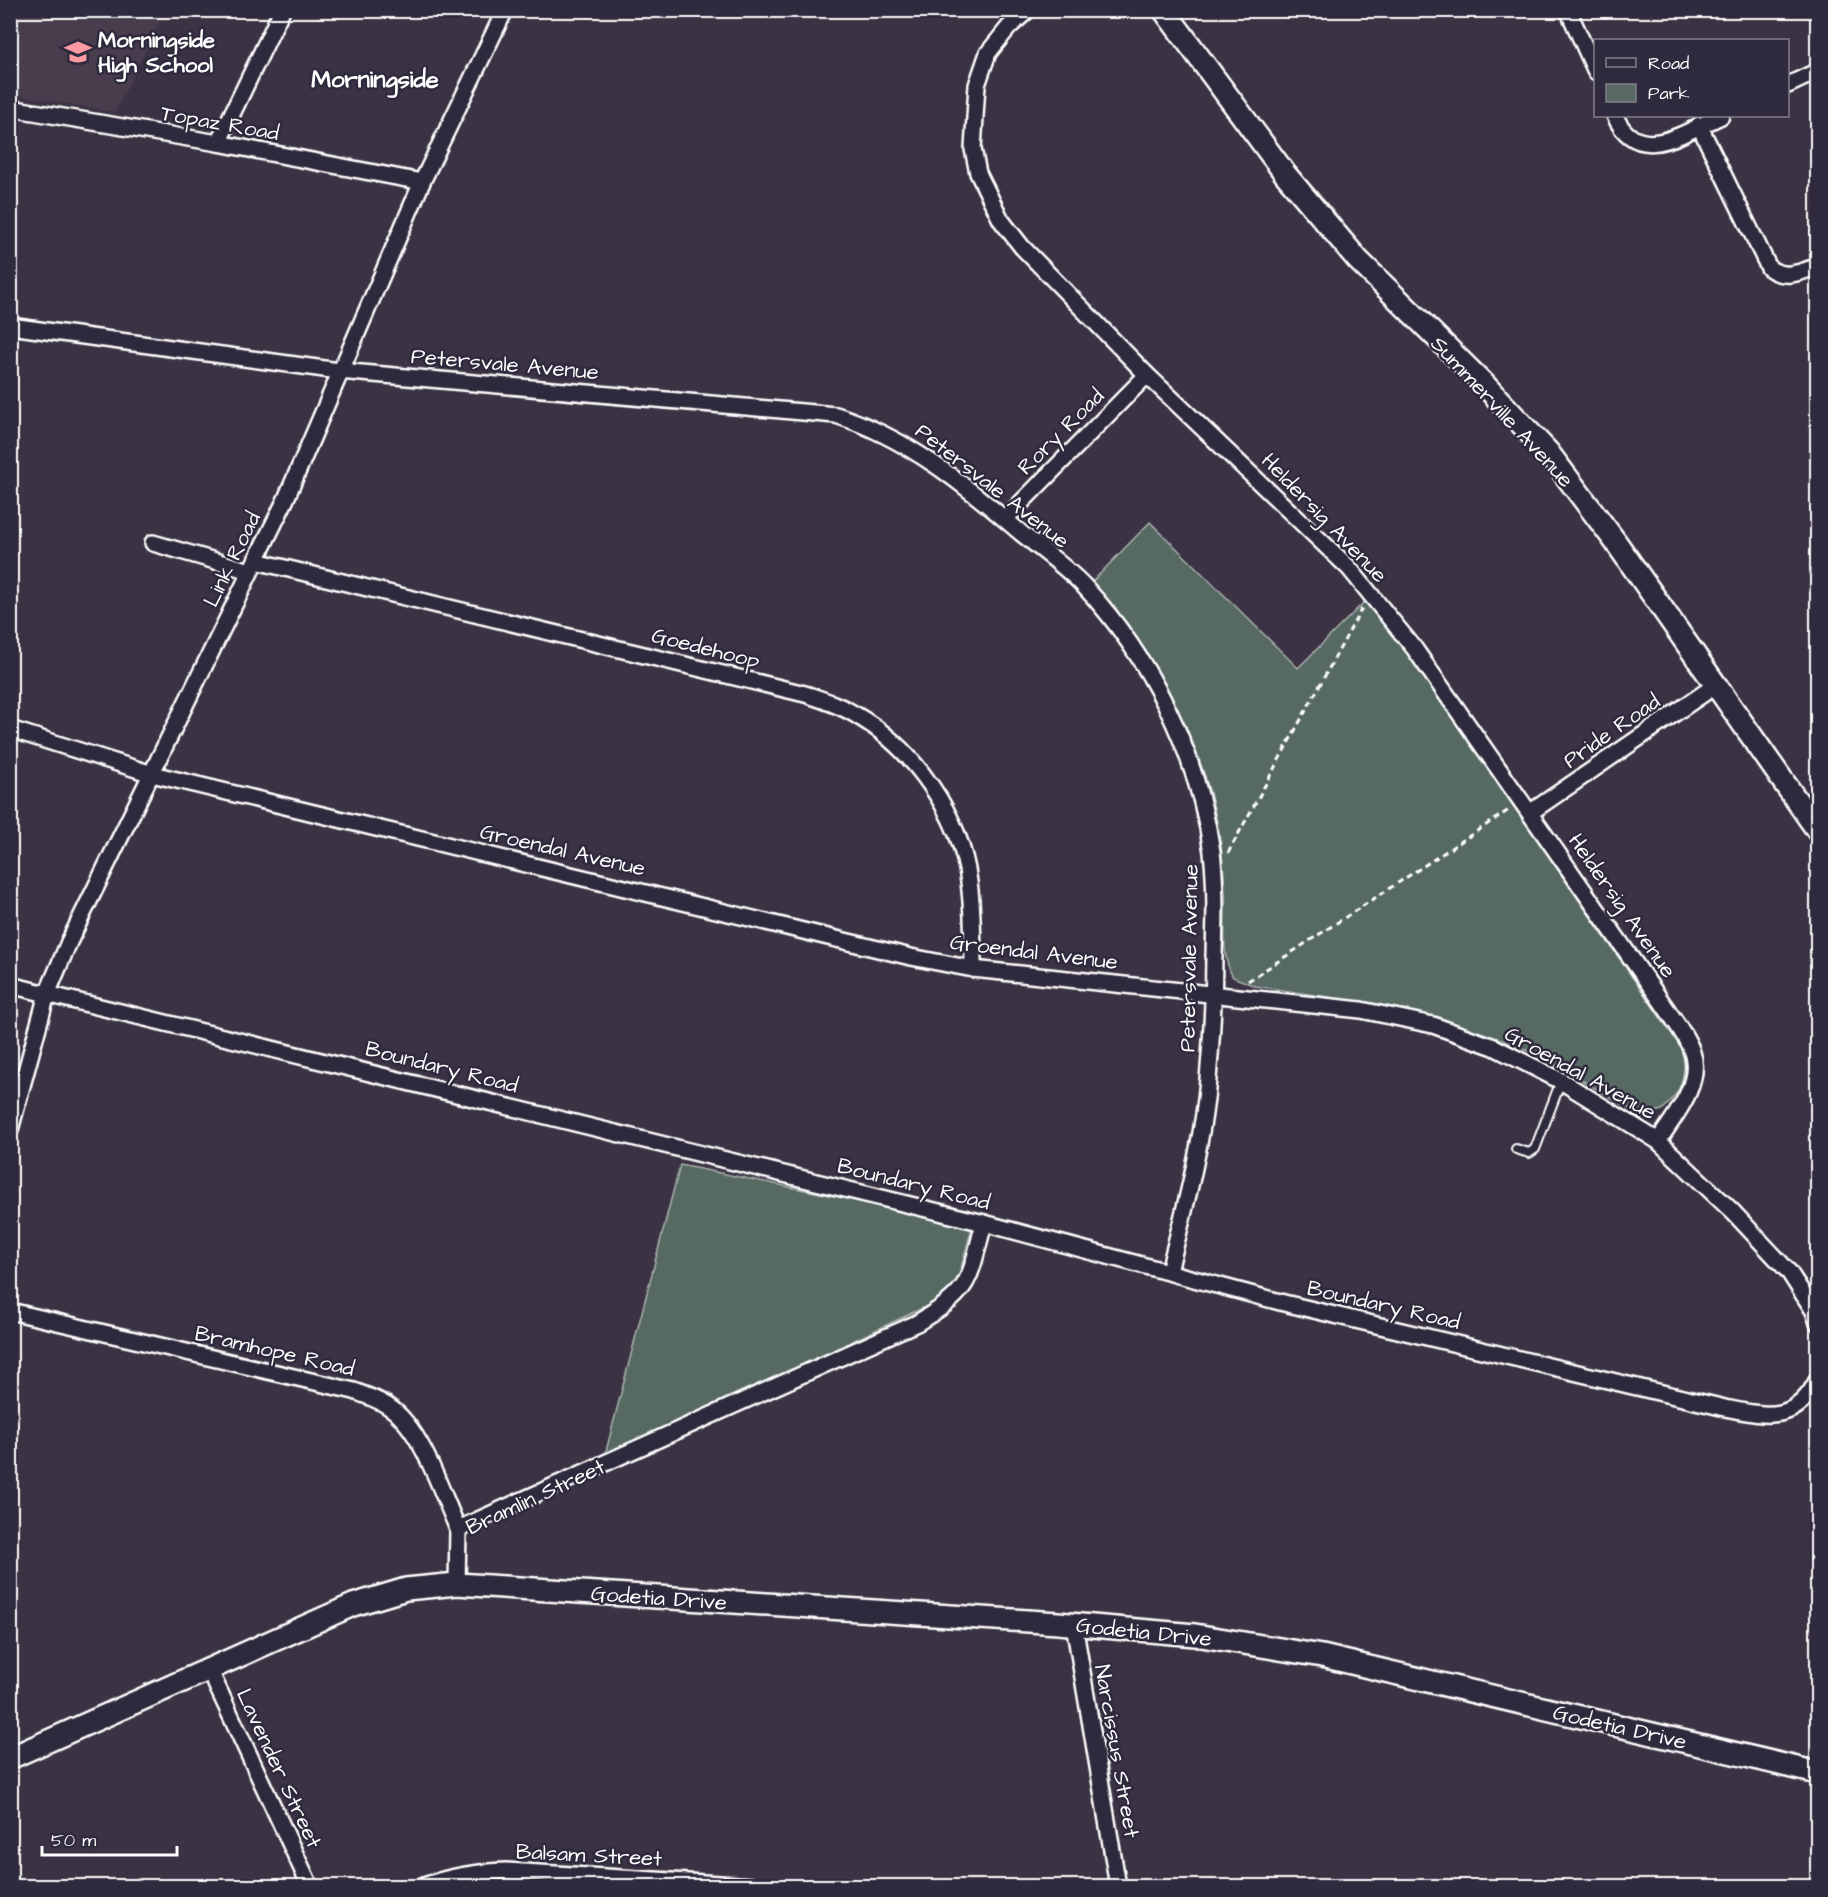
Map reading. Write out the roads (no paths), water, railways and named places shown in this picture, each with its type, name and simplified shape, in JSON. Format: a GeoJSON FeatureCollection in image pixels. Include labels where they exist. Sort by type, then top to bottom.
{"type":"FeatureCollection","features":[{"type":"Feature","properties":{"kind":"street"},"geometry":{"type":"LineString","coordinates":[[218,143],[282,10]]}},
{"type":"Feature","properties":{"kind":"street","name":"Link Road"},"geometry":{"type":"LineString","coordinates":[[10,1130],[47,994],[318,428],[339,371],[422,182],[505,10]]}},
{"type":"Feature","properties":{"kind":"street","name":"Heldersig Avenue"},"geometry":{"type":"LineString","coordinates":[[1028,10],[1009,27],[988,53],[977,85],[973,149],[978,173],[1001,220],[1022,247],[1147,375],[1340,560],[1414,648],[1666,1008],[1693,1053],[1695,1069],[1691,1085],[1658,1141]]}},
{"type":"Feature","properties":{"kind":"street","name":"Summerville Avenue"},"geometry":{"type":"LineString","coordinates":[[1164,10],[1286,175],[1358,260],[1482,382],[1548,452],[1615,541],[1818,831]]}},
{"type":"Feature","properties":{"kind":"street"},"geometry":{"type":"LineString","coordinates":[[1568,10],[1594,68]]}},
{"type":"Feature","properties":{"kind":"street"},"geometry":{"type":"LineString","coordinates":[[1789,85],[1818,71]]}},
{"type":"Feature","properties":{"kind":"street","name":"Topaz Road"},"geometry":{"type":"LineString","coordinates":[[10,108],[218,143],[422,182]]}},
{"type":"Feature","properties":{"kind":"street"},"geometry":{"type":"LineString","coordinates":[[1616,117],[1625,134],[1632,140],[1647,143],[1663,141],[1719,117]]}},
{"type":"Feature","properties":{"kind":"street"},"geometry":{"type":"LineString","coordinates":[[1699,125],[1769,268],[1774,272],[1792,274],[1818,266]]}},
{"type":"Feature","properties":{"kind":"street","name":"Petersvale Avenue"},"geometry":{"type":"LineString","coordinates":[[10,326],[339,371],[836,415],[871,426],[902,442],[1005,519],[1083,585],[1139,656],[1170,714],[1198,787],[1212,853],[1221,993],[1206,1101],[1169,1271]]}},
{"type":"Feature","properties":{"kind":"street","name":"Rory Road"},"geometry":{"type":"LineString","coordinates":[[1005,519],[1147,375]]}},
{"type":"Feature","properties":{"kind":"street","name":"Goedehoop"},"geometry":{"type":"LineString","coordinates":[[153,543],[805,694],[831,702],[857,716],[888,739],[916,767],[945,808],[961,846],[969,880],[973,969]]}},
{"type":"Feature","properties":{"kind":"street","name":"Pride Road"},"geometry":{"type":"LineString","coordinates":[[1527,807],[1716,685]]}},
{"type":"Feature","properties":{"kind":"street","name":"Groendal Avenue"},"geometry":{"type":"LineString","coordinates":[[10,729],[152,774],[843,942],[973,969],[1221,993],[1401,1016],[1494,1047],[1561,1081],[1658,1141],[1733,1212],[1789,1272],[1814,1311],[1818,1323]]}},
{"type":"Feature","properties":{"kind":"street","name":"Boundary Road"},"geometry":{"type":"LineString","coordinates":[[10,985],[984,1223],[1284,1303],[1725,1408],[1762,1415],[1783,1414],[1803,1401],[1818,1379]]}},
{"type":"Feature","properties":{"kind":"street","name":"Bramlin Street"},"geometry":{"type":"LineString","coordinates":[[457,1584],[458,1530],[916,1323],[946,1305],[960,1293],[969,1279],[984,1223]]}},
{"type":"Feature","properties":{"kind":"street","name":"Bramhope Road"},"geometry":{"type":"LineString","coordinates":[[10,1311],[354,1391],[377,1400],[393,1409],[407,1424],[431,1469],[458,1530]]}},
{"type":"Feature","properties":{"kind":"street"},"geometry":{"type":"LineString","coordinates":[[10,1758],[373,1599],[406,1589],[457,1584]]}},
{"type":"Feature","properties":{"kind":"street","name":"Godetia Drive"},"geometry":{"type":"LineString","coordinates":[[457,1584],[1074,1624],[1195,1635],[1322,1656],[1818,1773]]}},
{"type":"Feature","properties":{"kind":"street","name":"Narcissus Street"},"geometry":{"type":"LineString","coordinates":[[1074,1624],[1118,1887]]}},
{"type":"Feature","properties":{"kind":"street","name":"Lavender Street"},"geometry":{"type":"LineString","coordinates":[[209,1669],[310,1887]]}},
{"type":"Feature","properties":{"kind":"street","name":"Balsam Street"},"geometry":{"type":"LineString","coordinates":[[424,1887],[446,1878],[480,1872],[547,1880],[754,1887]]}},
{"type":"Feature","properties":{"kind":"lane"},"geometry":{"type":"LineString","coordinates":[[1516,1149],[1529,1153],[1535,1149],[1561,1081]]}},
{"type":"Feature","properties":{"kind":"place","name":"Morningside High School"},"geometry":{"type":"Point","coordinates":[78,52]}},
{"type":"Feature","properties":{"kind":"district","name":"Morningside"},"geometry":{"type":"Point","coordinates":[375,79]}}]}
